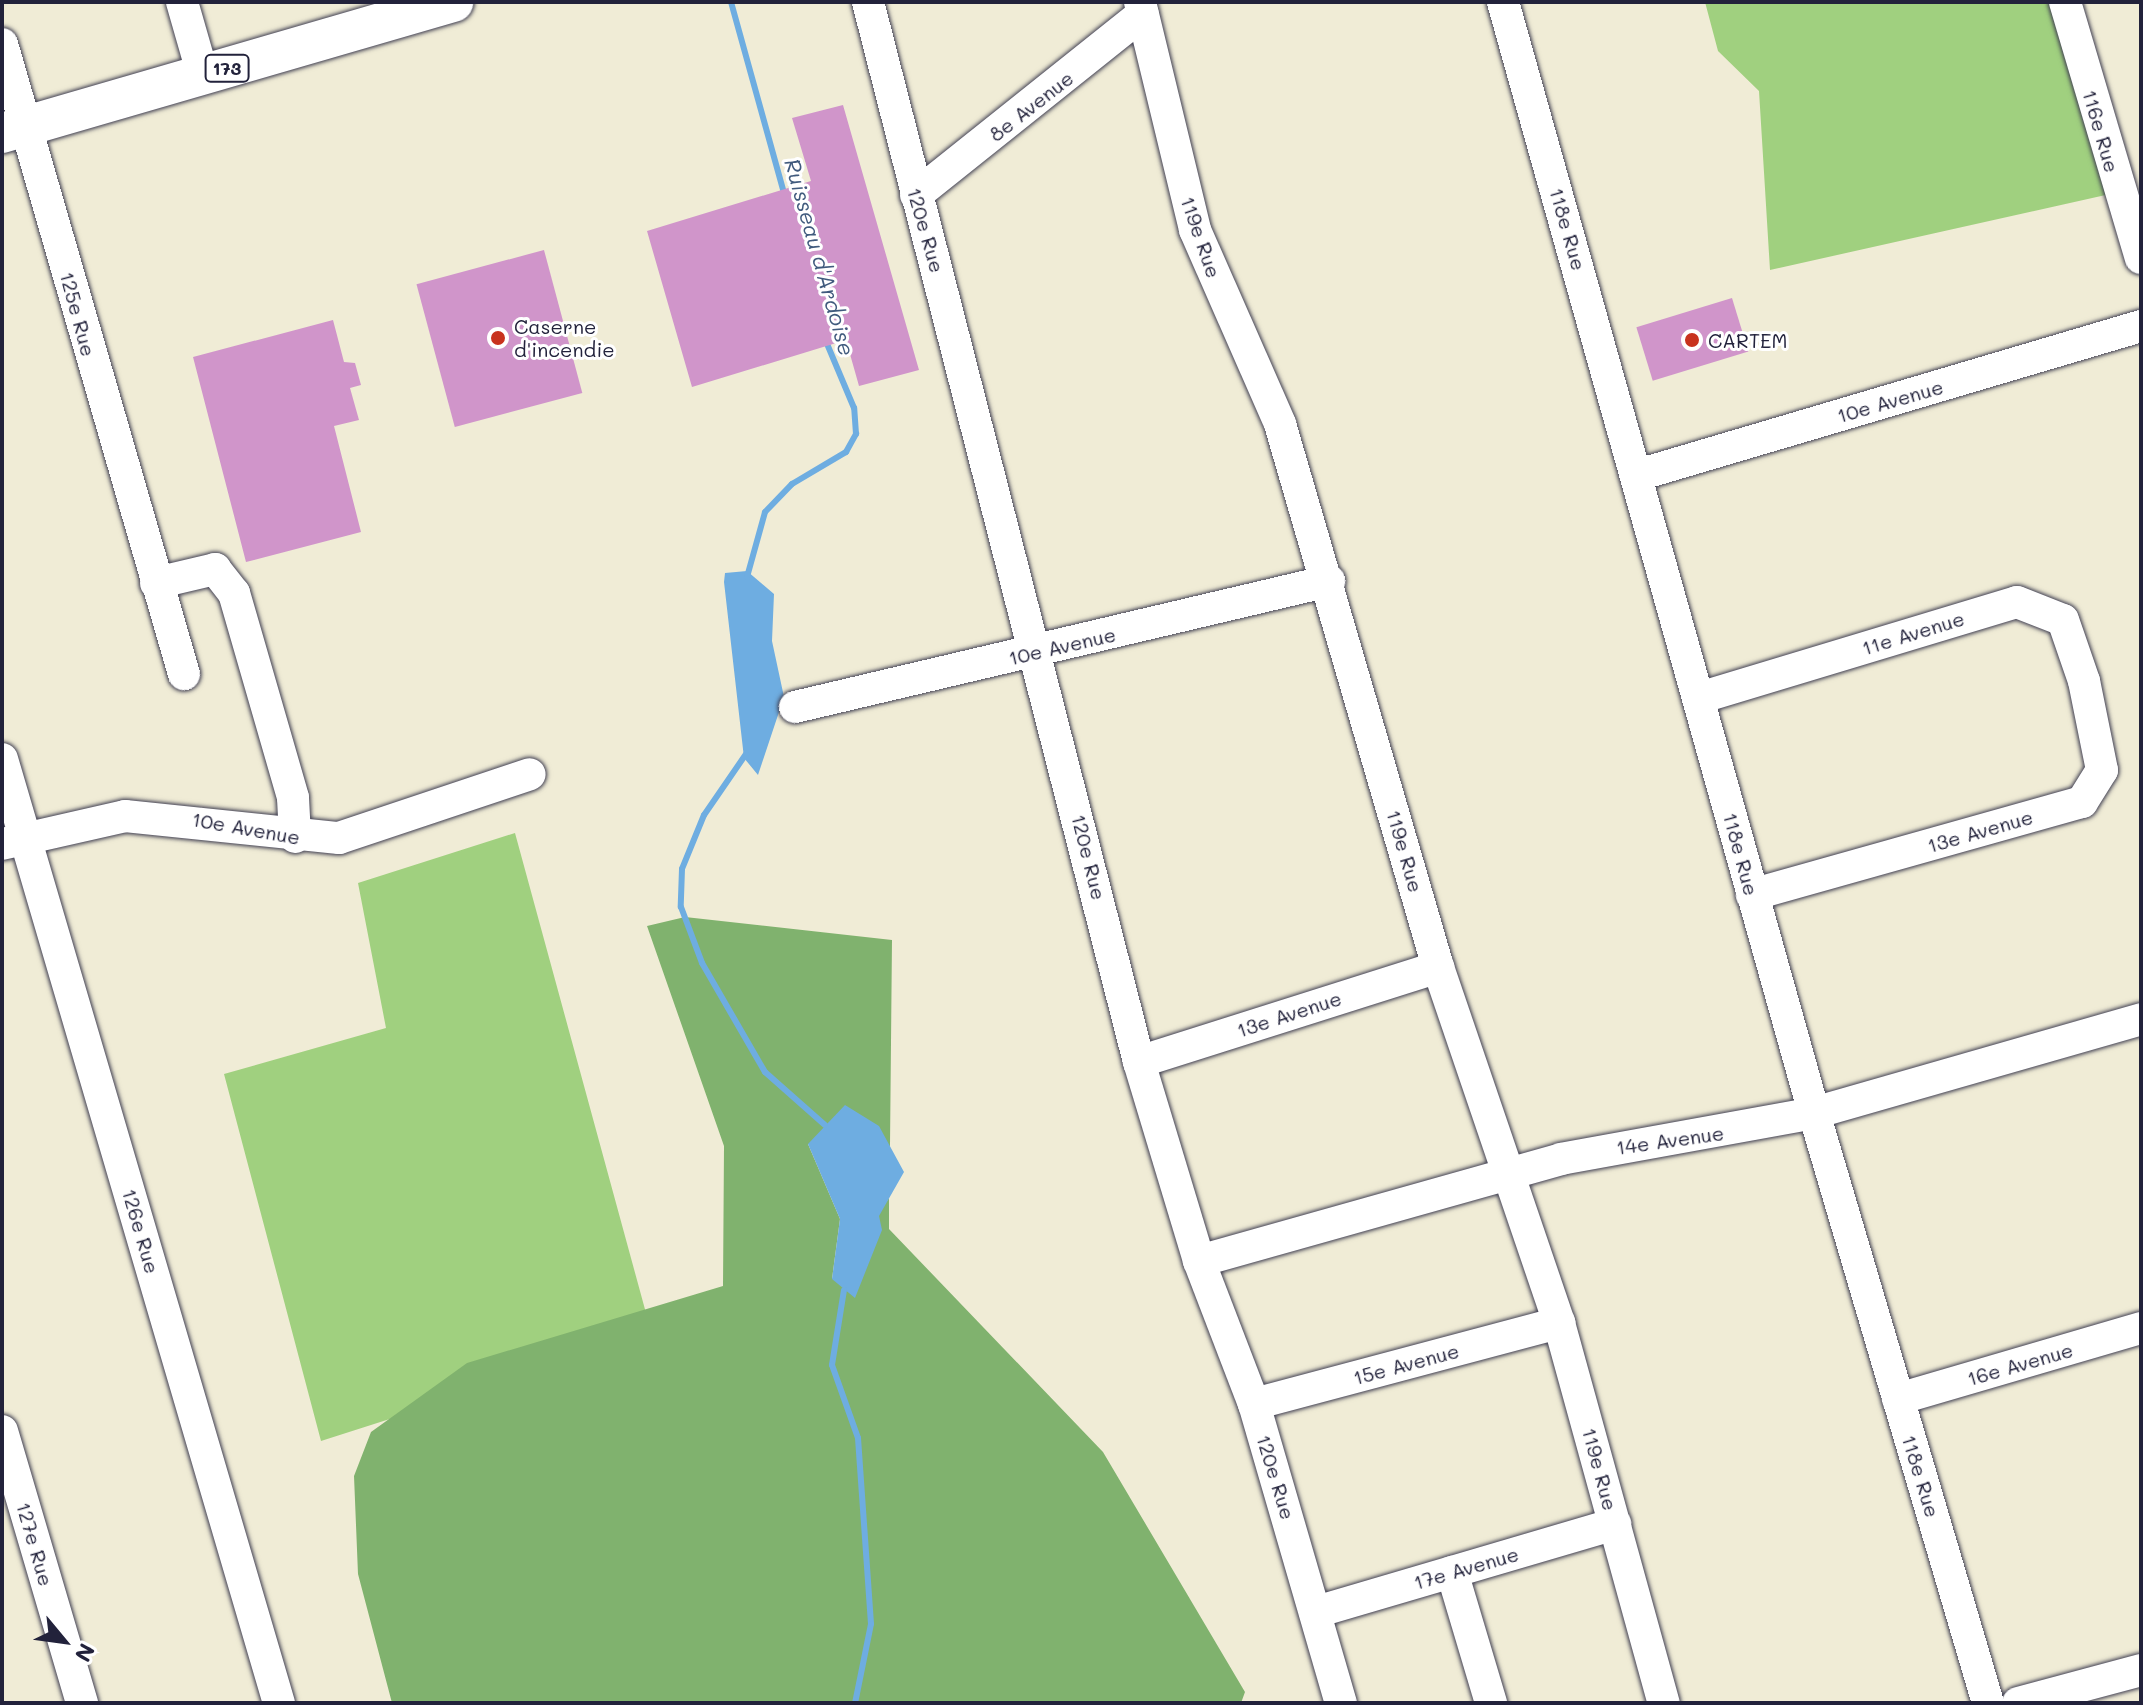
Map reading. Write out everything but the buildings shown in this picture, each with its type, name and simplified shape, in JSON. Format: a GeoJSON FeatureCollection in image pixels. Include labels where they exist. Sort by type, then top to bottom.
{"type":"FeatureCollection","features":[{"type":"Feature","properties":{"kind":"main road","name":"173"},"geometry":{"type":"LineString","coordinates":[[14,130],[203,75],[367,14],[453,2]]}},
{"type":"Feature","properties":{"kind":"street"},"geometry":{"type":"LineString","coordinates":[[182,2],[203,75]]}},
{"type":"Feature","properties":{"kind":"street","name":"120e Rue"},"geometry":{"type":"LineString","coordinates":[[868,2],[1038,652],[1139,1062],[1199,1261],[1254,1404],[1341,1703]]}},
{"type":"Feature","properties":{"kind":"street","name":"118e Rue"},"geometry":{"type":"LineString","coordinates":[[1503,2],[1638,475],[1814,1113],[1988,1703]]}},
{"type":"Feature","properties":{"kind":"street","name":"116e Rue"},"geometry":{"type":"LineString","coordinates":[[2065,2],[2135,217],[2141,258]]}},
{"type":"Feature","properties":{"kind":"street","name":"8e Avenue"},"geometry":{"type":"LineString","coordinates":[[916,195],[1142,8]]}},
{"type":"Feature","properties":{"kind":"street","name":"119e Rue"},"geometry":{"type":"LineString","coordinates":[[1142,8],[1195,230],[1280,424],[1329,581],[1438,967],[1559,1323],[1664,1703]]}},
{"type":"Feature","properties":{"kind":"street","name":"125e Rue"},"geometry":{"type":"LineString","coordinates":[[2,44],[14,130],[184,674]]}},
{"type":"Feature","properties":{"kind":"street","name":"10e Avenue"},"geometry":{"type":"LineString","coordinates":[[1638,475],[2141,326]]}},
{"type":"Feature","properties":{"kind":"street"},"geometry":{"type":"LineString","coordinates":[[156,583],[215,569],[234,593],[293,798],[295,837]]}},
{"type":"Feature","properties":{"kind":"street","name":"10e Avenue"},"geometry":{"type":"LineString","coordinates":[[795,707],[1329,581]]}},
{"type":"Feature","properties":{"kind":"street","name":"11e Avenue"},"geometry":{"type":"LineString","coordinates":[[1699,698],[2017,602],[2063,620],[2084,681]]}},
{"type":"Feature","properties":{"kind":"street","name":"13e Avenue"},"geometry":{"type":"LineString","coordinates":[[1752,895],[2082,802],[2102,770],[2084,681]]}},
{"type":"Feature","properties":{"kind":"street","name":"126e Rue"},"geometry":{"type":"LineString","coordinates":[[2,759],[13,840],[279,1703]]}},
{"type":"Feature","properties":{"kind":"street","name":"10e Avenue"},"geometry":{"type":"LineString","coordinates":[[13,840],[156,816],[295,837],[339,838],[530,774]]}},
{"type":"Feature","properties":{"kind":"street","name":"13e Avenue"},"geometry":{"type":"LineString","coordinates":[[1139,1062],[1438,967]]}},
{"type":"Feature","properties":{"kind":"street","name":"14e Avenue"},"geometry":{"type":"LineString","coordinates":[[1199,1261],[1594,1151],[1814,1113],[2141,1019]]}},
{"type":"Feature","properties":{"kind":"street","name":"15e Avenue"},"geometry":{"type":"LineString","coordinates":[[1254,1404],[1559,1323]]}},
{"type":"Feature","properties":{"kind":"street","name":"16e Avenue"},"geometry":{"type":"LineString","coordinates":[[1898,1399],[2141,1328]]}},
{"type":"Feature","properties":{"kind":"street","name":"127e Rue"},"geometry":{"type":"LineString","coordinates":[[2,1431],[82,1703]]}},
{"type":"Feature","properties":{"kind":"street","name":"17e Avenue"},"geometry":{"type":"LineString","coordinates":[[1316,1612],[1615,1524]]}},
{"type":"Feature","properties":{"kind":"street"},"geometry":{"type":"LineString","coordinates":[[1452,1572],[1491,1703]]}},
{"type":"Feature","properties":{"kind":"street"},"geometry":{"type":"LineString","coordinates":[[2018,1703],[2141,1670]]}},
{"type":"Feature","properties":{"kind":"green space"},"geometry":{"type":"Polygon","coordinates":[[[1705,2],[2065,2],[2119,192],[1770,270],[1759,91],[1718,51],[1705,2]]]}},
{"type":"Feature","properties":{"kind":"green space"},"geometry":{"type":"Polygon","coordinates":[[[515,833],[652,1335],[321,1441],[224,1074],[386,1028],[358,883],[515,833]]]}},
{"type":"Feature","properties":{"kind":"green space"},"geometry":{"type":"Polygon","coordinates":[[[685,917],[892,940],[890,1146],[808,1144],[840,1219],[832,1279],[889,1198],[889,1229],[1103,1452],[1245,1692],[1241,1703],[392,1703],[358,1574],[354,1476],[371,1432],[467,1363],[723,1286],[724,1146],[647,926],[685,917]]]}},
{"type":"Feature","properties":{"kind":"water"},"geometry":{"type":"Polygon","coordinates":[[[747,571],[774,594],[772,641],[784,697],[758,775],[744,758],[724,582],[725,573],[747,571]]]}},
{"type":"Feature","properties":{"kind":"water"},"geometry":{"type":"Polygon","coordinates":[[[845,1105],[879,1126],[904,1172],[879,1216],[882,1230],[855,1298],[832,1279],[840,1219],[808,1144],[845,1105]]]}},
{"type":"Feature","properties":{"kind":"waterway","name":"Ruisseau d'Ardoise"},"geometry":{"type":"LineString","coordinates":[[731,2],[785,197]]}},
{"type":"Feature","properties":{"kind":"waterway","name":"Ruisseau d'Ardoise"},"geometry":{"type":"LineString","coordinates":[[747,577],[765,512],[792,484],[846,452],[856,434],[854,408],[825,339]]}},
{"type":"Feature","properties":{"kind":"waterway"},"geometry":{"type":"LineString","coordinates":[[746,754],[704,815],[682,869],[681,907],[702,963],[765,1072],[825,1125]]}},
{"type":"Feature","properties":{"kind":"waterway","name":"Ruisseau d'Ardoise"},"geometry":{"type":"LineString","coordinates":[[844,1290],[832,1365],[858,1438],[871,1624],[855,1703]]}},
{"type":"Feature","properties":{"kind":"place","name":"Caserne d'incendie"},"geometry":{"type":"Point","coordinates":[498,338]}},
{"type":"Feature","properties":{"kind":"place","name":"CARTEM"},"geometry":{"type":"Point","coordinates":[1692,340]}}]}
